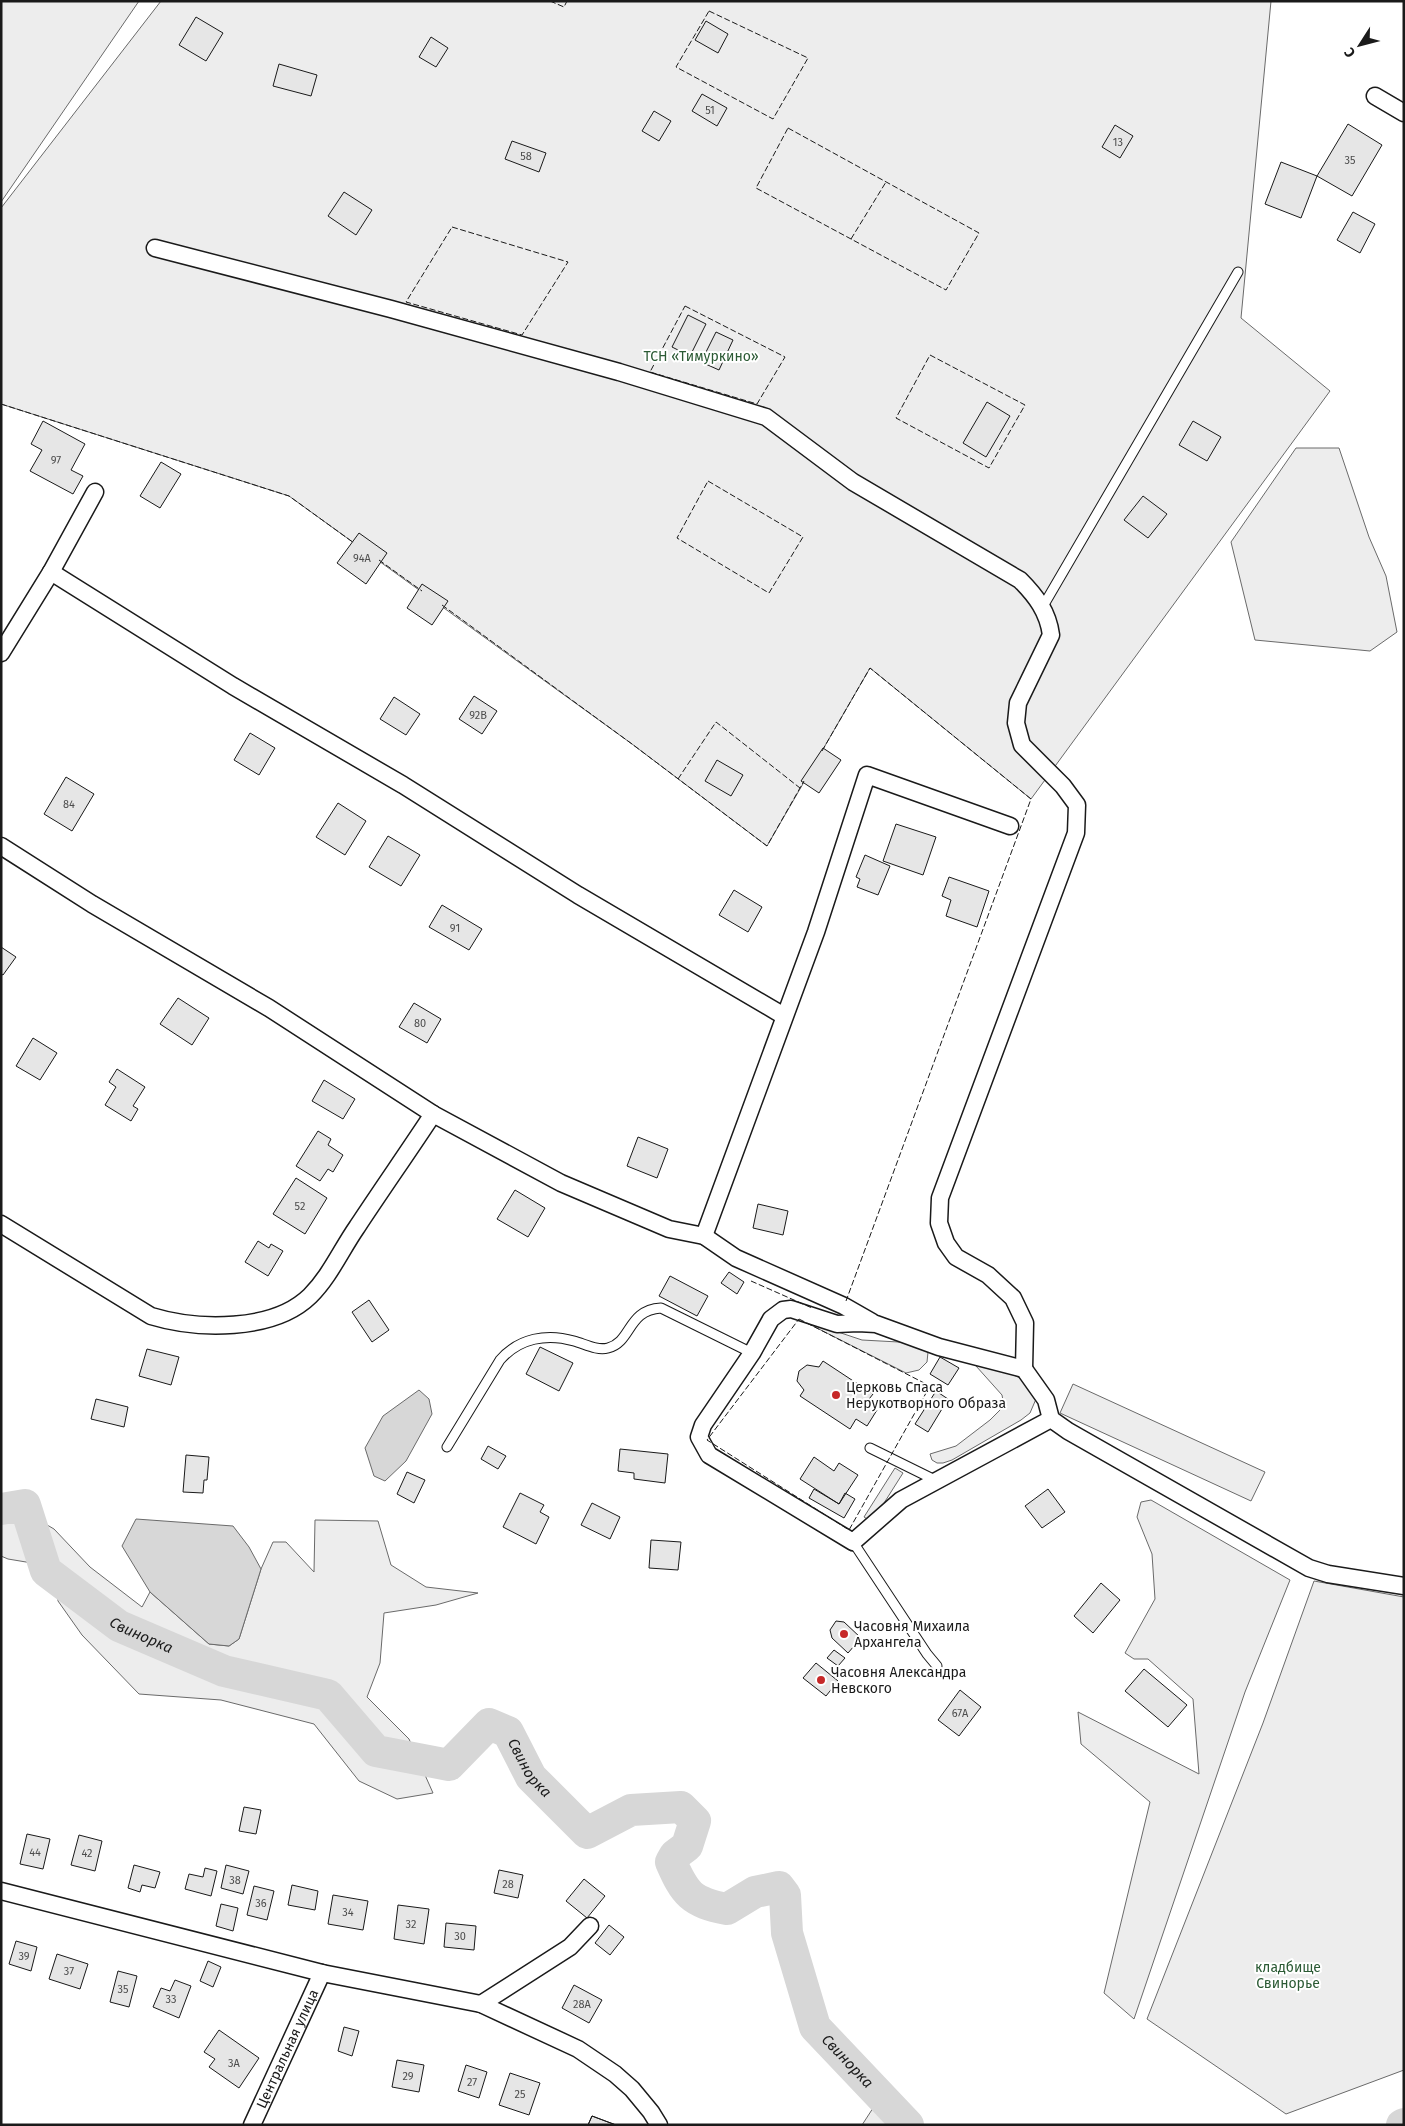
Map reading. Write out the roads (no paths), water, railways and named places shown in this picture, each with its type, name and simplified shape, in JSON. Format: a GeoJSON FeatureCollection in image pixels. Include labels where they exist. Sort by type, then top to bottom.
{"type":"FeatureCollection","features":[{"type":"Feature","properties":{"kind":"street"},"geometry":{"type":"LineString","coordinates":[[1375,96],[1404,113]]}},
{"type":"Feature","properties":{"kind":"street"},"geometry":{"type":"LineString","coordinates":[[155,248],[496,338],[626,374],[766,417],[853,482],[1020,580],[1037,596],[1049,623],[1051,635],[1018,704],[1016,723],[1022,745],[1063,786],[1077,806],[1076,833],[940,1198],[939,1222],[946,1243],[956,1257],[988,1275],[1013,1298],[1025,1323],[1024,1369],[1046,1400],[1051,1419],[1079,1438],[1310,1568],[1328,1574],[1404,1586]]}},
{"type":"Feature","properties":{"kind":"street"},"geometry":{"type":"LineString","coordinates":[[1,653],[51,572],[95,492]]}},
{"type":"Feature","properties":{"kind":"street"},"geometry":{"type":"LineString","coordinates":[[51,572],[233,686],[403,785],[578,895],[784,1016]]}},
{"type":"Feature","properties":{"kind":"street"},"geometry":{"type":"LineString","coordinates":[[704,1236],[816,932],[867,775],[1010,826]]}},
{"type":"Feature","properties":{"kind":"street"},"geometry":{"type":"LineString","coordinates":[[1,846],[92,904],[269,1008],[433,1114],[561,1184],[669,1228],[704,1236],[736,1258],[844,1306],[876,1324],[939,1347],[1024,1369]]}},
{"type":"Feature","properties":{"kind":"street"},"geometry":{"type":"LineString","coordinates":[[1,1224],[151,1316],[171,1322],[212,1326],[272,1317],[292,1308],[309,1297],[324,1279],[353,1232],[433,1114]]}},
{"type":"Feature","properties":{"kind":"street"},"geometry":{"type":"LineString","coordinates":[[876,1324],[837,1324],[791,1310],[783,1310],[771,1319],[752,1353],[703,1426],[699,1437],[702,1446],[709,1455],[853,1542],[901,1500],[1051,1419]]}},
{"type":"Feature","properties":{"kind":"street"},"geometry":{"type":"LineString","coordinates":[[1,1891],[322,1973],[481,2004],[578,2049],[615,2074],[632,2089],[659,2125]]}},
{"type":"Feature","properties":{"kind":"street"},"geometry":{"type":"LineString","coordinates":[[481,2004],[570,1947],[590,1926]]}},
{"type":"Feature","properties":{"kind":"street","name":"Центральная улица"},"geometry":{"type":"LineString","coordinates":[[252,2125],[322,1973]]}},
{"type":"Feature","properties":{"kind":"lane"},"geometry":{"type":"LineString","coordinates":[[1042,608],[1238,272]]}},
{"type":"Feature","properties":{"kind":"lane"},"geometry":{"type":"LineString","coordinates":[[447,1446],[500,1360],[508,1350],[526,1341],[551,1337],[573,1340],[598,1349],[610,1348],[621,1340],[640,1315],[653,1309],[661,1308],[752,1353]]}},
{"type":"Feature","properties":{"kind":"lane"},"geometry":{"type":"LineString","coordinates":[[870,1448],[937,1481]]}},
{"type":"Feature","properties":{"kind":"lane"},"geometry":{"type":"LineString","coordinates":[[853,1542],[927,1654],[937,1666]]}},
{"type":"Feature","properties":{"kind":"waterway","name":"Свинорка"},"geometry":{"type":"LineString","coordinates":[[1,1509],[25,1505],[46,1571],[119,1626],[224,1671],[328,1695],[376,1751],[449,1765],[489,1724],[508,1732],[531,1777],[587,1833],[631,1810],[681,1807],[695,1821],[687,1846],[675,1855],[671,1862],[685,1889],[705,1903],[727,1909],[755,1892],[779,1887],[785,1895],[787,1933],[815,2027],[908,2125]]}},
{"type":"Feature","properties":{"kind":"place","name":"Церковь Спаса Нерукотворного Образа"},"geometry":{"type":"Point","coordinates":[836,1395]}},
{"type":"Feature","properties":{"kind":"place","name":"Часовня Михаила Архангела"},"geometry":{"type":"Point","coordinates":[844,1634]}},
{"type":"Feature","properties":{"kind":"place","name":"Часовня Александра Невского"},"geometry":{"type":"Point","coordinates":[821,1680]}},
{"type":"Feature","properties":{"kind":"park label","name":"ТСН «Тимуркино»"},"geometry":{"type":"Point","coordinates":[701,356]}},
{"type":"Feature","properties":{"kind":"park label","name":"кладбище Свинорье"},"geometry":{"type":"Point","coordinates":[1288,1975]}}]}
